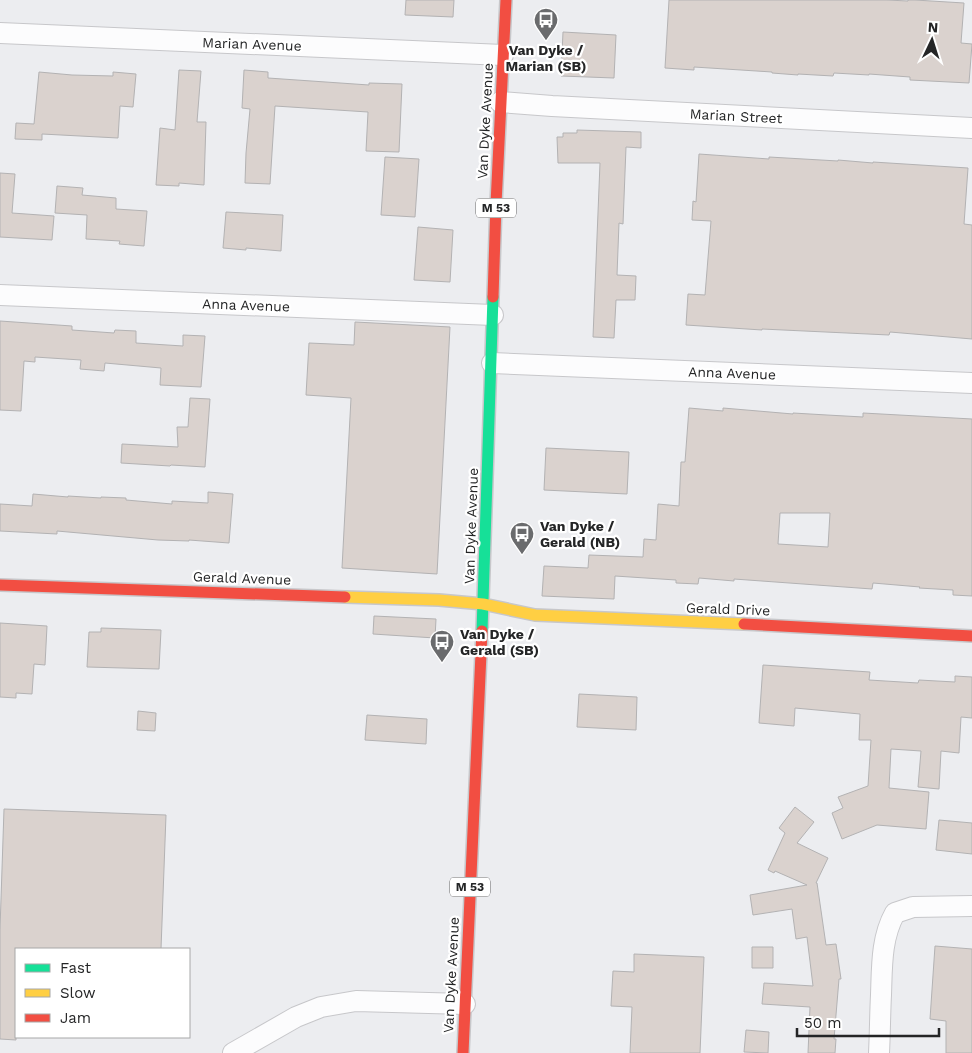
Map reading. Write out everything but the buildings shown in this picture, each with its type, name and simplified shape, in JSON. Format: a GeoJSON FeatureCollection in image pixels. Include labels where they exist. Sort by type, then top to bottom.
{"type":"FeatureCollection","features":[{"type":"Feature","properties":{"kind":"main road","name":"Van Dyke Avenue"},"geometry":{"type":"LineString","coordinates":[[463,1053],[483,604],[500,102],[506,0]]}},
{"type":"Feature","properties":{"kind":"main road","name":"Gerald Avenue"},"geometry":{"type":"LineString","coordinates":[[0,585],[439,600],[483,604]]}},
{"type":"Feature","properties":{"kind":"main road","name":"Gerald Drive"},"geometry":{"type":"LineString","coordinates":[[483,604],[535,616],[972,636]]}},
{"type":"Feature","properties":{"kind":"street","name":"Marian Avenue"},"geometry":{"type":"LineString","coordinates":[[0,33],[503,55]]}},
{"type":"Feature","properties":{"kind":"street","name":"Marian Street"},"geometry":{"type":"LineString","coordinates":[[500,102],[972,128]]}},
{"type":"Feature","properties":{"kind":"street","name":"Anna Avenue"},"geometry":{"type":"LineString","coordinates":[[0,295],[493,315]]}},
{"type":"Feature","properties":{"kind":"street","name":"Anna Avenue"},"geometry":{"type":"LineString","coordinates":[[492,363],[972,383]]}},
{"type":"Feature","properties":{"kind":"street"},"geometry":{"type":"LineString","coordinates":[[879,1053],[882,960],[885,940],[895,913],[913,907],[972,906]]}},
{"type":"Feature","properties":{"kind":"street"},"geometry":{"type":"LineString","coordinates":[[233,1053],[296,1017],[321,1007],[356,1000],[465,1004]]}},
{"type":"Feature","properties":{"kind":"traffic: fast"},"geometry":{"type":"LineString","coordinates":[[482,631],[493,297]]}},
{"type":"Feature","properties":{"kind":"traffic: slow"},"geometry":{"type":"LineString","coordinates":[[345,597],[439,600],[483,604],[535,615],[744,624]]}},
{"type":"Feature","properties":{"kind":"traffic: jam"},"geometry":{"type":"LineString","coordinates":[[493,297],[506,0]]}},
{"type":"Feature","properties":{"kind":"traffic: jam"},"geometry":{"type":"LineString","coordinates":[[0,585],[345,597]]}},
{"type":"Feature","properties":{"kind":"traffic: jam"},"geometry":{"type":"LineString","coordinates":[[744,624],[972,636]]}},
{"type":"Feature","properties":{"kind":"traffic: jam"},"geometry":{"type":"LineString","coordinates":[[463,1053],[482,631]]}},
{"type":"Feature","properties":{"kind":"place","name":"Van Dyke / Marian (SB)"},"geometry":{"type":"Point","coordinates":[546,41]}},
{"type":"Feature","properties":{"kind":"place","name":"Van Dyke / Gerald (NB)"},"geometry":{"type":"Point","coordinates":[522,555]}},
{"type":"Feature","properties":{"kind":"place","name":"Van Dyke / Gerald (SB)"},"geometry":{"type":"Point","coordinates":[442,663]}}]}
